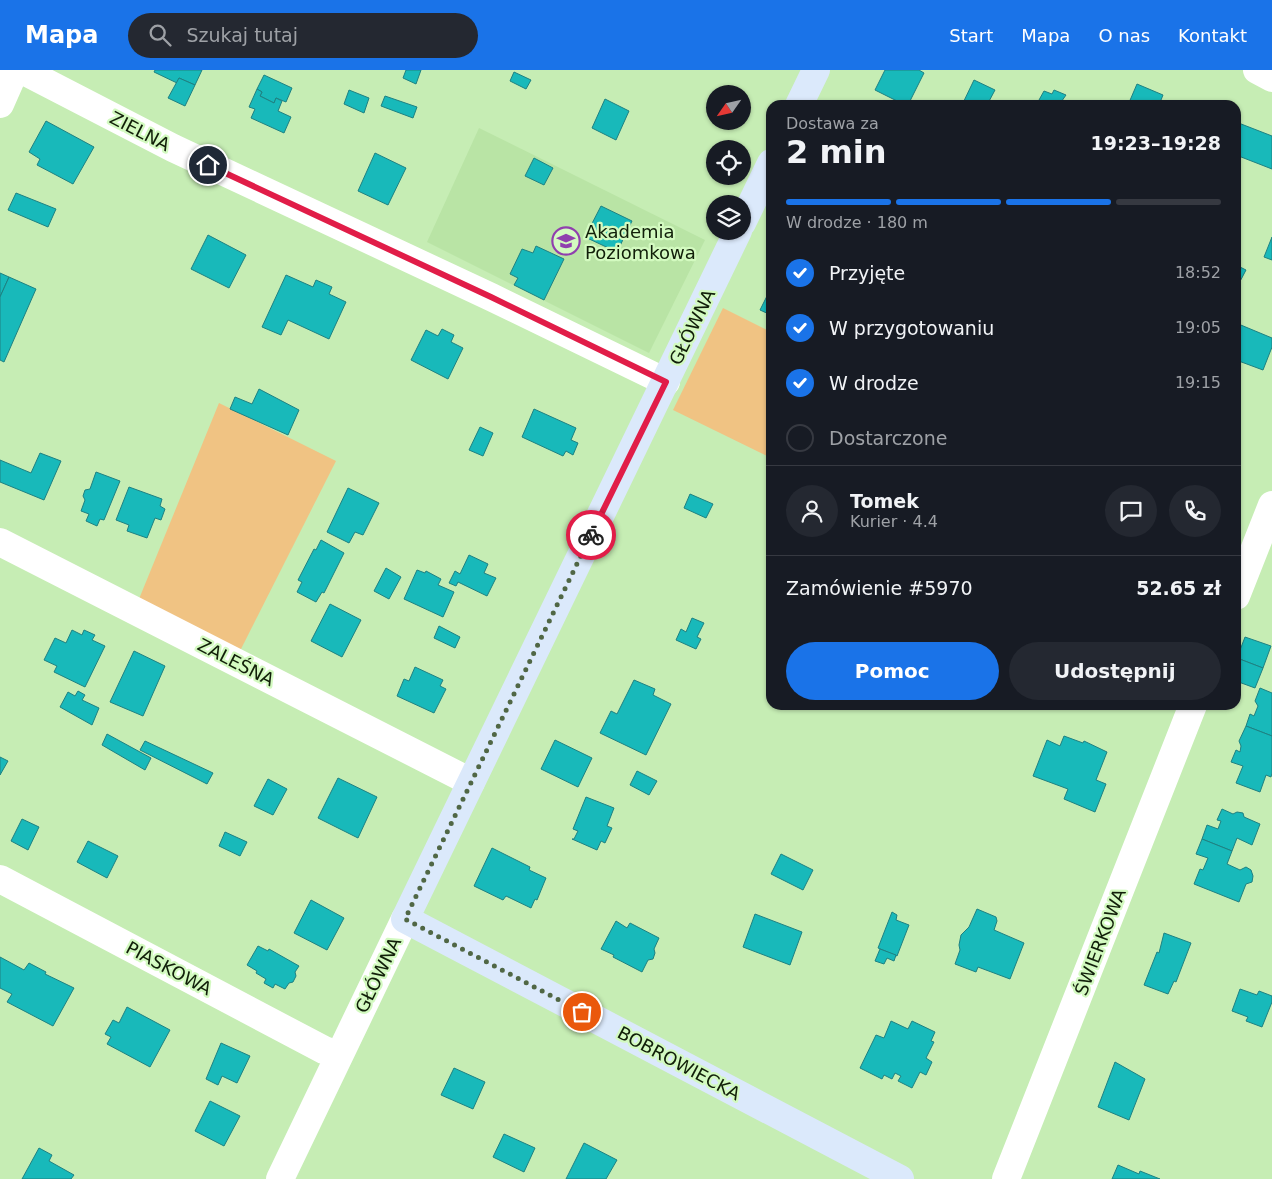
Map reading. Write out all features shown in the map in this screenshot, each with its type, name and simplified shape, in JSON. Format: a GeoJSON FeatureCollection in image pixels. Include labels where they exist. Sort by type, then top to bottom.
{"type":"FeatureCollection","features":[{"type":"Feature","properties":{"kind":"street"},"geometry":{"type":"LineString","coordinates":[[0,104],[15,70]]}},
{"type":"Feature","properties":{"kind":"street","name":"ZIELNA"},"geometry":{"type":"LineString","coordinates":[[22,70],[173,148],[491,297],[666,382]]}},
{"type":"Feature","properties":{"kind":"street"},"geometry":{"type":"LineString","coordinates":[[801,100],[816,70]]}},
{"type":"Feature","properties":{"kind":"street"},"geometry":{"type":"LineString","coordinates":[[1257,70],[1272,78]]}},
{"type":"Feature","properties":{"kind":"street"},"geometry":{"type":"LineString","coordinates":[[751,204],[766,173]]}},
{"type":"Feature","properties":{"kind":"street","name":"GŁÓWNA"},"geometry":{"type":"LineString","coordinates":[[280,1179],[338,1055],[734,240]]}},
{"type":"Feature","properties":{"kind":"street"},"geometry":{"type":"LineString","coordinates":[[1241,583],[1272,504]]}},
{"type":"Feature","properties":{"kind":"street","name":"ZALEŚNA"},"geometry":{"type":"LineString","coordinates":[[0,542],[471,782]]}},
{"type":"Feature","properties":{"kind":"street","name":"ŚWIERKOWA"},"geometry":{"type":"LineString","coordinates":[[1006,1179],[1191,710]]}},
{"type":"Feature","properties":{"kind":"street","name":"PIASKOWA"},"geometry":{"type":"LineString","coordinates":[[0,880],[324,1050],[338,1055]]}},
{"type":"Feature","properties":{"kind":"street","name":"BOBROWIECKA"},"geometry":{"type":"LineString","coordinates":[[405,919],[900,1179]]}},
{"type":"Feature","properties":{"kind":"shaded area","name":"Akademia Poziomkowa"},"geometry":{"type":"Polygon","coordinates":[[[479,128],[705,240],[649,353],[427,242],[479,128]]]}},
{"type":"Feature","properties":{"kind":"shaded area"},"geometry":{"type":"Polygon","coordinates":[[[723,308],[766,330],[766,456],[673,410],[723,308]]]}},
{"type":"Feature","properties":{"kind":"shaded area"},"geometry":{"type":"Polygon","coordinates":[[[219,403],[336,461],[240,651],[139,599],[219,403]]]}},
{"type":"Feature","properties":{"kind":"building"},"geometry":{"type":"Polygon","coordinates":[[[155,70],[202,70],[195,85],[179,78],[177,83],[154,72],[155,70]]]}},
{"type":"Feature","properties":{"kind":"building"},"geometry":{"type":"Polygon","coordinates":[[[406,70],[421,70],[416,84],[403,78],[406,70]]]}},
{"type":"Feature","properties":{"kind":"building"},"geometry":{"type":"Polygon","coordinates":[[[885,70],[919,70],[924,73],[910,100],[895,100],[875,90],[885,70]]]}},
{"type":"Feature","properties":{"kind":"building"},"geometry":{"type":"Polygon","coordinates":[[[514,72],[531,80],[526,89],[510,81],[514,72]]]}},
{"type":"Feature","properties":{"kind":"building"},"geometry":{"type":"Polygon","coordinates":[[[264,75],[292,88],[286,102],[276,98],[274,103],[260,96],[262,92],[257,89],[264,75]]]}},
{"type":"Feature","properties":{"kind":"building"},"geometry":{"type":"Polygon","coordinates":[[[179,78],[195,85],[185,106],[168,98],[179,78]]]}},
{"type":"Feature","properties":{"kind":"building"},"geometry":{"type":"Polygon","coordinates":[[[974,80],[995,90],[990,100],[964,100],[974,80]]]}},
{"type":"Feature","properties":{"kind":"building"},"geometry":{"type":"Polygon","coordinates":[[[1137,84],[1163,95],[1161,100],[1130,100],[1137,84]]]}},
{"type":"Feature","properties":{"kind":"building"},"geometry":{"type":"Polygon","coordinates":[[[257,89],[262,92],[260,96],[274,103],[276,98],[282,101],[278,111],[291,117],[284,133],[251,118],[255,109],[249,107],[257,89]]]}},
{"type":"Feature","properties":{"kind":"building"},"geometry":{"type":"Polygon","coordinates":[[[349,90],[369,98],[364,113],[344,104],[349,90]]]}},
{"type":"Feature","properties":{"kind":"building"},"geometry":{"type":"Polygon","coordinates":[[[1054,90],[1066,95],[1062,100],[1039,100],[1044,91],[1052,94],[1054,90]]]}},
{"type":"Feature","properties":{"kind":"building"},"geometry":{"type":"Polygon","coordinates":[[[385,96],[417,107],[413,118],[381,106],[385,96]]]}},
{"type":"Feature","properties":{"kind":"building"},"geometry":{"type":"Polygon","coordinates":[[[605,99],[629,111],[616,140],[592,128],[605,99]]]}},
{"type":"Feature","properties":{"kind":"building"},"geometry":{"type":"Polygon","coordinates":[[[46,121],[94,147],[73,184],[37,165],[40,159],[29,152],[46,121]]]}},
{"type":"Feature","properties":{"kind":"building"},"geometry":{"type":"Polygon","coordinates":[[[1241,124],[1272,136],[1272,169],[1241,157],[1241,124]]]}},
{"type":"Feature","properties":{"kind":"building"},"geometry":{"type":"Polygon","coordinates":[[[375,153],[406,168],[388,205],[358,191],[375,153]]]}},
{"type":"Feature","properties":{"kind":"building"},"geometry":{"type":"Polygon","coordinates":[[[534,158],[553,168],[544,185],[525,176],[534,158]]]}},
{"type":"Feature","properties":{"kind":"building"},"geometry":{"type":"Polygon","coordinates":[[[16,193],[56,209],[48,227],[8,210],[16,193]]]}},
{"type":"Feature","properties":{"kind":"building"},"geometry":{"type":"Polygon","coordinates":[[[601,206],[632,221],[617,252],[585,237],[601,206]]]}},
{"type":"Feature","properties":{"kind":"building"},"geometry":{"type":"Polygon","coordinates":[[[208,235],[246,255],[229,288],[191,269],[208,235]]]}},
{"type":"Feature","properties":{"kind":"building"},"geometry":{"type":"Polygon","coordinates":[[[1272,237],[1272,260],[1264,257],[1272,237]]]}},
{"type":"Feature","properties":{"kind":"building"},"geometry":{"type":"Polygon","coordinates":[[[536,246],[564,259],[544,300],[514,285],[518,278],[510,274],[522,249],[533,253],[536,246]]]}},
{"type":"Feature","properties":{"kind":"building"},"geometry":{"type":"Polygon","coordinates":[[[1241,268],[1246,270],[1241,280],[1241,268]]]}},
{"type":"Feature","properties":{"kind":"building"},"geometry":{"type":"Polygon","coordinates":[[[0,273],[9,277],[0,297],[0,273]]]}},
{"type":"Feature","properties":{"kind":"building"},"geometry":{"type":"Polygon","coordinates":[[[286,275],[313,287],[316,280],[332,287],[329,294],[346,302],[329,339],[288,320],[281,335],[262,327],[286,275]]]}},
{"type":"Feature","properties":{"kind":"building"},"geometry":{"type":"Polygon","coordinates":[[[9,277],[36,289],[4,362],[0,360],[0,297],[9,277]]]}},
{"type":"Feature","properties":{"kind":"building"},"geometry":{"type":"Polygon","coordinates":[[[766,298],[766,313],[760,310],[766,298]]]}},
{"type":"Feature","properties":{"kind":"building"},"geometry":{"type":"Polygon","coordinates":[[[1241,325],[1272,338],[1272,347],[1263,370],[1241,362],[1241,325]]]}},
{"type":"Feature","properties":{"kind":"building"},"geometry":{"type":"Polygon","coordinates":[[[442,329],[454,335],[451,342],[463,348],[448,379],[411,360],[426,330],[438,336],[442,329]]]}},
{"type":"Feature","properties":{"kind":"building"},"geometry":{"type":"Polygon","coordinates":[[[259,389],[299,410],[288,435],[230,409],[235,397],[252,404],[259,389]]]}},
{"type":"Feature","properties":{"kind":"building"},"geometry":{"type":"Polygon","coordinates":[[[534,409],[576,428],[571,440],[578,443],[573,455],[566,451],[563,456],[522,437],[534,409]]]}},
{"type":"Feature","properties":{"kind":"building"},"geometry":{"type":"Polygon","coordinates":[[[480,427],[493,433],[483,456],[469,450],[480,427]]]}},
{"type":"Feature","properties":{"kind":"building"},"geometry":{"type":"Polygon","coordinates":[[[40,453],[61,461],[44,500],[0,482],[0,460],[31,473],[40,453]]]}},
{"type":"Feature","properties":{"kind":"building"},"geometry":{"type":"Polygon","coordinates":[[[96,472],[120,481],[104,520],[100,519],[97,526],[86,521],[89,514],[81,511],[85,500],[83,496],[85,490],[90,489],[96,472]]]}},
{"type":"Feature","properties":{"kind":"building"},"geometry":{"type":"Polygon","coordinates":[[[129,487],[162,499],[160,506],[165,509],[161,520],[155,518],[147,538],[127,531],[129,525],[116,520],[129,487]]]}},
{"type":"Feature","properties":{"kind":"building"},"geometry":{"type":"Polygon","coordinates":[[[348,488],[379,503],[363,535],[355,532],[349,543],[327,532],[348,488]]]}},
{"type":"Feature","properties":{"kind":"building"},"geometry":{"type":"Polygon","coordinates":[[[690,494],[713,504],[706,518],[684,508],[690,494]]]}},
{"type":"Feature","properties":{"kind":"building"},"geometry":{"type":"Polygon","coordinates":[[[321,540],[344,553],[324,593],[322,592],[316,602],[297,592],[302,582],[298,580],[314,549],[316,550],[321,540]]]}},
{"type":"Feature","properties":{"kind":"building"},"geometry":{"type":"Polygon","coordinates":[[[469,555],[488,564],[484,573],[496,578],[487,596],[458,582],[456,586],[449,583],[455,571],[460,574],[469,555]]]}},
{"type":"Feature","properties":{"kind":"building"},"geometry":{"type":"Polygon","coordinates":[[[386,568],[401,577],[389,599],[374,591],[386,568]]]}},
{"type":"Feature","properties":{"kind":"building"},"geometry":{"type":"Polygon","coordinates":[[[417,570],[425,573],[426,571],[441,579],[438,585],[454,592],[443,617],[404,599],[417,570]]]}},
{"type":"Feature","properties":{"kind":"building"},"geometry":{"type":"Polygon","coordinates":[[[330,604],[361,620],[342,657],[311,641],[330,604]]]}},
{"type":"Feature","properties":{"kind":"building"},"geometry":{"type":"Polygon","coordinates":[[[692,618],[704,623],[697,637],[701,639],[696,649],[676,640],[681,629],[686,632],[692,618]]]}},
{"type":"Feature","properties":{"kind":"building"},"geometry":{"type":"Polygon","coordinates":[[[439,626],[460,637],[455,648],[434,638],[439,626]]]}},
{"type":"Feature","properties":{"kind":"building"},"geometry":{"type":"Polygon","coordinates":[[[72,630],[82,635],[84,630],[95,635],[92,640],[105,646],[85,687],[54,672],[57,666],[44,660],[55,638],[66,643],[72,630]]]}},
{"type":"Feature","properties":{"kind":"building"},"geometry":{"type":"Polygon","coordinates":[[[1245,637],[1271,646],[1263,668],[1241,660],[1241,648],[1245,637]]]}},
{"type":"Feature","properties":{"kind":"building"},"geometry":{"type":"Polygon","coordinates":[[[134,651],[165,666],[143,716],[110,702],[134,651]]]}},
{"type":"Feature","properties":{"kind":"building"},"geometry":{"type":"Polygon","coordinates":[[[1241,660],[1263,668],[1255,688],[1241,683],[1241,660]]]}},
{"type":"Feature","properties":{"kind":"building"},"geometry":{"type":"Polygon","coordinates":[[[415,667],[443,680],[440,686],[446,689],[434,713],[397,696],[404,679],[409,681],[415,667]]]}},
{"type":"Feature","properties":{"kind":"building"},"geometry":{"type":"Polygon","coordinates":[[[634,680],[655,689],[653,695],[671,704],[646,755],[600,733],[611,711],[617,714],[634,680]]]}},
{"type":"Feature","properties":{"kind":"building"},"geometry":{"type":"Polygon","coordinates":[[[1260,688],[1272,693],[1272,736],[1246,726],[1250,714],[1254,716],[1258,706],[1255,701],[1260,688]]]}},
{"type":"Feature","properties":{"kind":"building"},"geometry":{"type":"Polygon","coordinates":[[[78,691],[85,695],[82,700],[99,708],[92,725],[60,707],[68,692],[75,696],[78,691]]]}},
{"type":"Feature","properties":{"kind":"building"},"geometry":{"type":"Polygon","coordinates":[[[1246,726],[1272,736],[1272,773],[1271,777],[1266,775],[1260,792],[1236,783],[1243,766],[1231,762],[1236,750],[1240,752],[1241,746],[1239,741],[1246,726]]]}},
{"type":"Feature","properties":{"kind":"building"},"geometry":{"type":"Polygon","coordinates":[[[107,734],[151,758],[145,770],[102,745],[107,734]]]}},
{"type":"Feature","properties":{"kind":"building"},"geometry":{"type":"Polygon","coordinates":[[[1064,736],[1083,743],[1084,741],[1107,752],[1096,780],[1106,784],[1095,812],[1064,799],[1068,789],[1033,776],[1047,740],[1060,746],[1064,736]]]}},
{"type":"Feature","properties":{"kind":"building"},"geometry":{"type":"Polygon","coordinates":[[[555,740],[592,758],[578,787],[541,769],[555,740]]]}},
{"type":"Feature","properties":{"kind":"building"},"geometry":{"type":"Polygon","coordinates":[[[145,741],[213,773],[207,784],[140,750],[145,741]]]}},
{"type":"Feature","properties":{"kind":"building"},"geometry":{"type":"Polygon","coordinates":[[[0,757],[8,761],[0,775],[0,757]]]}},
{"type":"Feature","properties":{"kind":"building"},"geometry":{"type":"Polygon","coordinates":[[[637,771],[657,781],[649,795],[630,785],[637,771]]]}},
{"type":"Feature","properties":{"kind":"building"},"geometry":{"type":"Polygon","coordinates":[[[338,778],[377,797],[358,838],[318,818],[338,778]]]}},
{"type":"Feature","properties":{"kind":"building"},"geometry":{"type":"Polygon","coordinates":[[[268,779],[287,789],[273,815],[254,806],[268,779]]]}},
{"type":"Feature","properties":{"kind":"building"},"geometry":{"type":"Polygon","coordinates":[[[586,797],[614,808],[607,826],[612,828],[605,843],[601,841],[597,850],[572,839],[574,839],[578,831],[573,829],[586,797]]]}},
{"type":"Feature","properties":{"kind":"building"},"geometry":{"type":"Polygon","coordinates":[[[1222,809],[1233,814],[1237,812],[1243,813],[1244,817],[1260,824],[1252,845],[1237,838],[1232,851],[1202,839],[1207,825],[1218,829],[1221,821],[1217,820],[1222,809]]]}},
{"type":"Feature","properties":{"kind":"building"},"geometry":{"type":"Polygon","coordinates":[[[22,819],[39,827],[28,850],[11,841],[22,819]]]}},
{"type":"Feature","properties":{"kind":"building"},"geometry":{"type":"Polygon","coordinates":[[[225,832],[247,842],[240,856],[219,846],[225,832]]]}},
{"type":"Feature","properties":{"kind":"building"},"geometry":{"type":"Polygon","coordinates":[[[1202,839],[1232,851],[1227,864],[1240,870],[1246,867],[1251,870],[1252,882],[1246,884],[1239,902],[1194,884],[1200,869],[1203,870],[1208,858],[1196,854],[1202,839]]]}},
{"type":"Feature","properties":{"kind":"building"},"geometry":{"type":"Polygon","coordinates":[[[88,841],[118,856],[107,878],[77,862],[88,841]]]}},
{"type":"Feature","properties":{"kind":"building"},"geometry":{"type":"Polygon","coordinates":[[[492,848],[530,867],[529,870],[546,878],[537,900],[535,899],[531,908],[506,896],[503,900],[474,886],[492,848]]]}},
{"type":"Feature","properties":{"kind":"building"},"geometry":{"type":"Polygon","coordinates":[[[781,854],[813,870],[803,890],[771,874],[781,854]]]}},
{"type":"Feature","properties":{"kind":"building"},"geometry":{"type":"Polygon","coordinates":[[[311,900],[344,918],[327,950],[294,933],[311,900]]]}},
{"type":"Feature","properties":{"kind":"building"},"geometry":{"type":"Polygon","coordinates":[[[977,909],[996,917],[997,921],[994,930],[1024,943],[1010,979],[978,967],[976,972],[955,964],[960,950],[961,935],[969,927],[977,909]]]}},
{"type":"Feature","properties":{"kind":"building"},"geometry":{"type":"Polygon","coordinates":[[[892,912],[897,915],[896,920],[909,925],[897,956],[878,948],[892,912]]]}},
{"type":"Feature","properties":{"kind":"building"},"geometry":{"type":"Polygon","coordinates":[[[755,914],[802,932],[790,965],[743,947],[755,914]]]}},
{"type":"Feature","properties":{"kind":"building"},"geometry":{"type":"Polygon","coordinates":[[[616,921],[627,928],[630,923],[659,938],[654,949],[653,959],[648,960],[642,972],[601,949],[616,921]]]}},
{"type":"Feature","properties":{"kind":"building"},"geometry":{"type":"Polygon","coordinates":[[[1164,933],[1191,943],[1176,982],[1174,981],[1168,994],[1144,985],[1157,952],[1159,953],[1164,933]]]}},
{"type":"Feature","properties":{"kind":"building"},"geometry":{"type":"Polygon","coordinates":[[[258,946],[268,951],[269,949],[299,966],[295,972],[296,976],[293,982],[289,983],[285,989],[275,984],[273,988],[264,983],[266,979],[247,965],[258,946]]]}},
{"type":"Feature","properties":{"kind":"building"},"geometry":{"type":"Polygon","coordinates":[[[880,949],[896,955],[894,961],[887,958],[884,964],[875,961],[880,949]]]}},
{"type":"Feature","properties":{"kind":"building"},"geometry":{"type":"Polygon","coordinates":[[[0,957],[24,970],[29,963],[46,972],[45,974],[74,988],[53,1026],[7,1002],[12,994],[0,988],[0,957]]]}},
{"type":"Feature","properties":{"kind":"building"},"geometry":{"type":"Polygon","coordinates":[[[1240,989],[1257,995],[1259,991],[1272,996],[1272,1002],[1262,1027],[1246,1021],[1248,1017],[1232,1011],[1240,989]]]}},
{"type":"Feature","properties":{"kind":"building"},"geometry":{"type":"Polygon","coordinates":[[[127,1007],[170,1030],[150,1067],[107,1044],[111,1037],[105,1034],[113,1020],[119,1023],[127,1007]]]}},
{"type":"Feature","properties":{"kind":"building"},"geometry":{"type":"Polygon","coordinates":[[[891,1021],[908,1029],[912,1021],[935,1032],[931,1041],[934,1042],[926,1058],[932,1062],[926,1075],[920,1072],[912,1088],[898,1081],[901,1076],[895,1073],[892,1079],[884,1075],[882,1079],[860,1068],[876,1035],[884,1038],[891,1021]]]}},
{"type":"Feature","properties":{"kind":"building"},"geometry":{"type":"Polygon","coordinates":[[[221,1043],[250,1056],[237,1083],[222,1076],[218,1085],[206,1079],[221,1043]]]}},
{"type":"Feature","properties":{"kind":"building"},"geometry":{"type":"Polygon","coordinates":[[[1115,1062],[1145,1079],[1129,1120],[1098,1107],[1115,1062]]]}},
{"type":"Feature","properties":{"kind":"building"},"geometry":{"type":"Polygon","coordinates":[[[454,1068],[485,1082],[473,1109],[441,1095],[454,1068]]]}},
{"type":"Feature","properties":{"kind":"building"},"geometry":{"type":"Polygon","coordinates":[[[210,1101],[240,1116],[224,1146],[195,1131],[210,1101]]]}},
{"type":"Feature","properties":{"kind":"building"},"geometry":{"type":"Polygon","coordinates":[[[504,1134],[535,1148],[524,1172],[493,1157],[504,1134]]]}},
{"type":"Feature","properties":{"kind":"building"},"geometry":{"type":"Polygon","coordinates":[[[584,1143],[617,1160],[606,1179],[566,1179],[584,1143]]]}},
{"type":"Feature","properties":{"kind":"building"},"geometry":{"type":"Polygon","coordinates":[[[39,1148],[52,1155],[49,1161],[74,1175],[71,1179],[22,1179],[39,1148]]]}},
{"type":"Feature","properties":{"kind":"building"},"geometry":{"type":"Polygon","coordinates":[[[1118,1165],[1139,1174],[1140,1171],[1160,1179],[1112,1179],[1118,1165]]]}},
{"type":"Feature","properties":{"kind":"way so far"},"geometry":{"type":"LineString","coordinates":[[582,1012],[405,919],[591,535]]}},
{"type":"Feature","properties":{"kind":"place","name":"Akademia Poziomkowa"},"geometry":{"type":"Point","coordinates":[566,241]}},
{"type":"Feature","properties":{"kind":"route"},"geometry":{"type":"LineString","coordinates":[[208,165],[491,297],[666,382],[591,535]]}}]}
